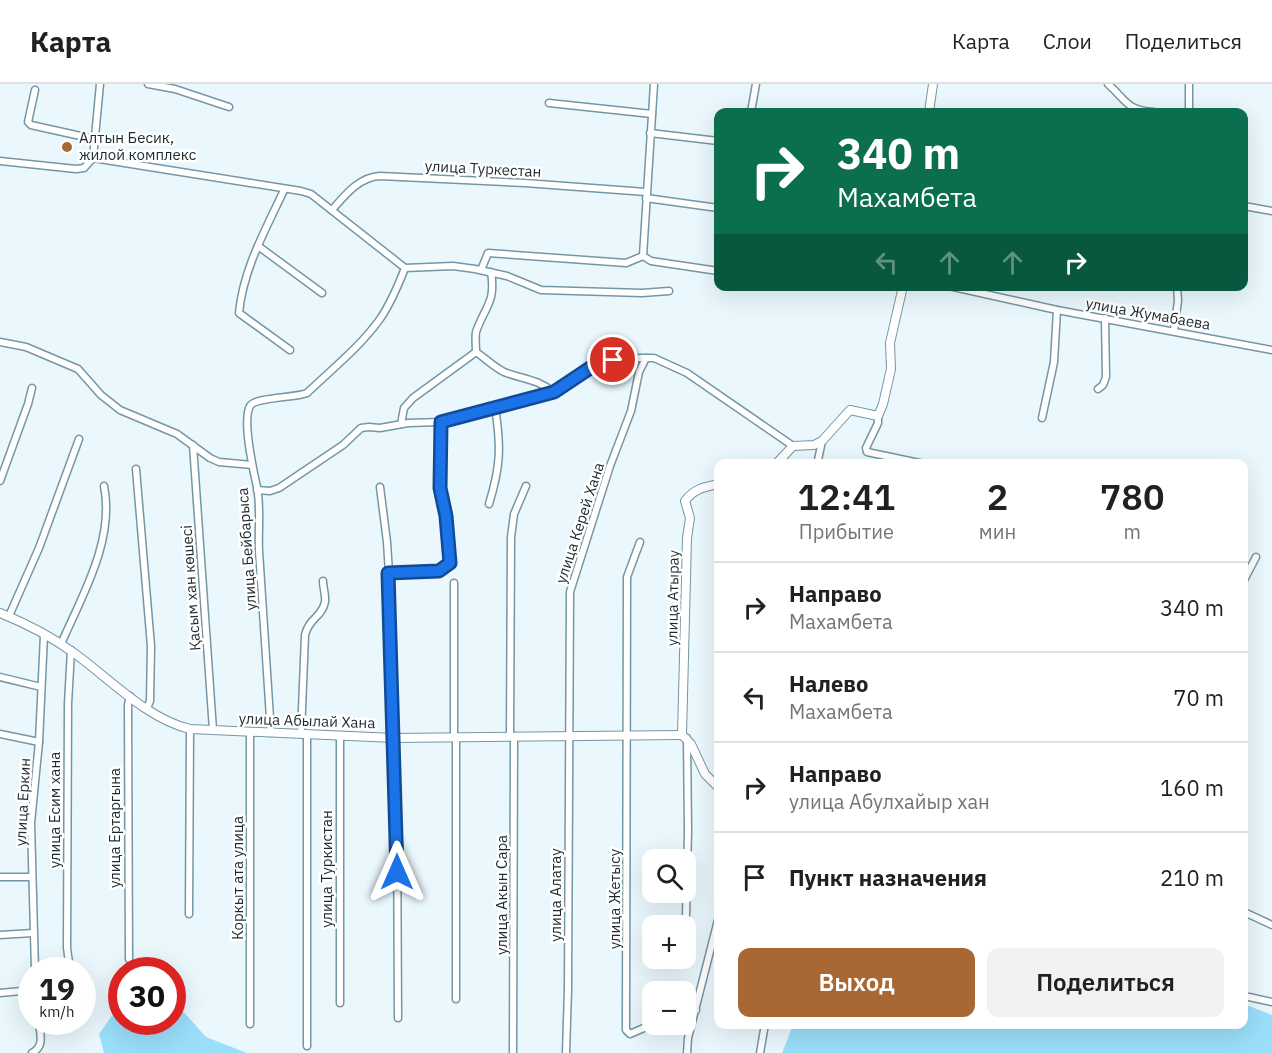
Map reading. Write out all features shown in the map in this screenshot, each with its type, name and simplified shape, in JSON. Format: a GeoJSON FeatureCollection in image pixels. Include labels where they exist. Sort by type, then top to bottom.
{"type":"FeatureCollection","features":[{"type":"Feature","properties":{"kind":"street"},"geometry":{"type":"LineString","coordinates":[[0,161],[84,168],[93,158],[100,84]]}},
{"type":"Feature","properties":{"kind":"street"},"geometry":{"type":"LineString","coordinates":[[148,84],[175,89],[229,107]]}},
{"type":"Feature","properties":{"kind":"street"},"geometry":{"type":"LineString","coordinates":[[643,256],[654,84]]}},
{"type":"Feature","properties":{"kind":"street"},"geometry":{"type":"LineString","coordinates":[[752,108],[756,84]]}},
{"type":"Feature","properties":{"kind":"street"},"geometry":{"type":"LineString","coordinates":[[930,108],[933,84]]}},
{"type":"Feature","properties":{"kind":"street"},"geometry":{"type":"LineString","coordinates":[[1108,84],[1132,108]]}},
{"type":"Feature","properties":{"kind":"street"},"geometry":{"type":"LineString","coordinates":[[1189,84],[1189,108]]}},
{"type":"Feature","properties":{"kind":"street"},"geometry":{"type":"LineString","coordinates":[[34,90],[28,122],[31,125],[94,139]]}},
{"type":"Feature","properties":{"kind":"street"},"geometry":{"type":"LineString","coordinates":[[549,103],[652,114]]}},
{"type":"Feature","properties":{"kind":"street"},"geometry":{"type":"LineString","coordinates":[[650,133],[714,141]]}},
{"type":"Feature","properties":{"kind":"street"},"geometry":{"type":"LineString","coordinates":[[93,158],[310,194],[405,268],[453,266],[481,270],[541,290],[642,293],[669,291]]}},
{"type":"Feature","properties":{"kind":"street","name":"улица Туркестан"},"geometry":{"type":"LineString","coordinates":[[332,210],[349,191],[365,179],[380,176],[525,183],[646,195],[714,207]]}},
{"type":"Feature","properties":{"kind":"street"},"geometry":{"type":"LineString","coordinates":[[284,190],[241,290],[239,313],[290,350]]}},
{"type":"Feature","properties":{"kind":"street"},"geometry":{"type":"LineString","coordinates":[[1248,207],[1272,211]]}},
{"type":"Feature","properties":{"kind":"street"},"geometry":{"type":"LineString","coordinates":[[258,246],[322,293]]}},
{"type":"Feature","properties":{"kind":"street"},"geometry":{"type":"LineString","coordinates":[[481,270],[488,253],[626,263],[643,256]]}},
{"type":"Feature","properties":{"kind":"street"},"geometry":{"type":"LineString","coordinates":[[643,256],[651,261],[714,270]]}},
{"type":"Feature","properties":{"kind":"street","name":"улица Бейбарыса"},"geometry":{"type":"LineString","coordinates":[[271,733],[257,490],[248,436],[249,407],[252,403],[271,398],[297,397],[307,393],[363,339],[379,320],[395,293],[405,268]]}},
{"type":"Feature","properties":{"kind":"street"},"geometry":{"type":"LineString","coordinates":[[476,352],[476,334],[492,299],[494,288],[491,272]]}},
{"type":"Feature","properties":{"kind":"street"},"geometry":{"type":"LineString","coordinates":[[900,459],[867,452],[866,448],[878,423],[891,369],[890,343],[902,291]]}},
{"type":"Feature","properties":{"kind":"street","name":"улица Жумабаева"},"geometry":{"type":"LineString","coordinates":[[972,291],[1057,310],[1272,350]]}},
{"type":"Feature","properties":{"kind":"street"},"geometry":{"type":"LineString","coordinates":[[1174,330],[1177,291]]}},
{"type":"Feature","properties":{"kind":"street"},"geometry":{"type":"LineString","coordinates":[[1042,418],[1054,362],[1057,310]]}},
{"type":"Feature","properties":{"kind":"street"},"geometry":{"type":"LineString","coordinates":[[1098,389],[1103,385],[1106,377],[1105,318]]}},
{"type":"Feature","properties":{"kind":"street"},"geometry":{"type":"LineString","coordinates":[[0,342],[26,347],[78,369],[101,395],[120,410],[177,434],[210,458],[219,462],[252,465]]}},
{"type":"Feature","properties":{"kind":"street"},"geometry":{"type":"LineString","coordinates":[[476,352],[501,370],[516,376],[527,377],[554,392]]}},
{"type":"Feature","properties":{"kind":"street"},"geometry":{"type":"LineString","coordinates":[[401,424],[404,408],[413,398],[476,352]]}},
{"type":"Feature","properties":{"kind":"street","name":"улица Керей Хана"},"geometry":{"type":"LineString","coordinates":[[568,736],[570,592],[610,466],[631,411],[639,372],[646,358]]}},
{"type":"Feature","properties":{"kind":"street"},"geometry":{"type":"LineString","coordinates":[[257,490],[270,491],[279,488],[343,445],[361,428],[441,422],[554,392],[593,366],[613,360],[654,358],[687,373],[793,446],[814,445],[822,441],[850,410],[878,416]]}},
{"type":"Feature","properties":{"kind":"street"},"geometry":{"type":"LineString","coordinates":[[0,481],[32,388]]}},
{"type":"Feature","properties":{"kind":"street"},"geometry":{"type":"LineString","coordinates":[[489,504],[498,477],[500,459],[495,407]]}},
{"type":"Feature","properties":{"kind":"street"},"geometry":{"type":"LineString","coordinates":[[388,573],[439,571],[450,563],[446,516],[440,488],[441,422]]}},
{"type":"Feature","properties":{"kind":"street"},"geometry":{"type":"LineString","coordinates":[[9,616],[39,548],[79,439]]}},
{"type":"Feature","properties":{"kind":"street"},"geometry":{"type":"LineString","coordinates":[[819,459],[822,441]]}},
{"type":"Feature","properties":{"kind":"street","name":"Қасым хан көшесі"},"geometry":{"type":"LineString","coordinates":[[193,445],[213,730]]}},
{"type":"Feature","properties":{"kind":"street"},"geometry":{"type":"LineString","coordinates":[[781,459],[793,446]]}},
{"type":"Feature","properties":{"kind":"street"},"geometry":{"type":"LineString","coordinates":[[136,469],[151,646],[150,701],[147,708]]}},
{"type":"Feature","properties":{"kind":"street","name":"улица Атырау"},"geometry":{"type":"LineString","coordinates":[[685,737],[687,538],[690,518],[685,501],[692,492],[714,485]]}},
{"type":"Feature","properties":{"kind":"street"},"geometry":{"type":"LineString","coordinates":[[61,644],[105,535],[107,502],[104,486]]}},
{"type":"Feature","properties":{"kind":"street","name":"улица Акын Сара"},"geometry":{"type":"LineString","coordinates":[[513,1053],[511,537],[514,514],[526,486]]}},
{"type":"Feature","properties":{"kind":"street"},"geometry":{"type":"LineString","coordinates":[[380,487],[387,542],[397,811],[398,1018]]}},
{"type":"Feature","properties":{"kind":"street"},"geometry":{"type":"LineString","coordinates":[[627,737],[627,577],[640,542]]}},
{"type":"Feature","properties":{"kind":"street"},"geometry":{"type":"LineString","coordinates":[[1248,572],[1256,557]]}},
{"type":"Feature","properties":{"kind":"street"},"geometry":{"type":"LineString","coordinates":[[307,1046],[305,635],[307,625],[321,613],[325,600],[323,581]]}},
{"type":"Feature","properties":{"kind":"street"},"geometry":{"type":"LineString","coordinates":[[453,583],[456,999]]}},
{"type":"Feature","properties":{"kind":"street","name":"улица Абылай Хана"},"geometry":{"type":"LineString","coordinates":[[0,613],[71,650],[147,708],[177,726],[190,729],[394,738],[685,737]]}},
{"type":"Feature","properties":{"kind":"street","name":"улица Еркин"},"geometry":{"type":"LineString","coordinates":[[34,957],[31,823],[39,742],[44,635]]}},
{"type":"Feature","properties":{"kind":"street","name":"улица Есим хана"},"geometry":{"type":"LineString","coordinates":[[69,957],[67,760],[71,650]]}},
{"type":"Feature","properties":{"kind":"street"},"geometry":{"type":"LineString","coordinates":[[0,677],[41,687]]}},
{"type":"Feature","properties":{"kind":"street","name":"улица Ертаргына"},"geometry":{"type":"LineString","coordinates":[[129,957],[127,749],[130,696]]}},
{"type":"Feature","properties":{"kind":"street"},"geometry":{"type":"LineString","coordinates":[[189,914],[190,729]]}},
{"type":"Feature","properties":{"kind":"street","name":"Коркыт ата улица"},"geometry":{"type":"LineString","coordinates":[[250,732],[250,1024]]}},
{"type":"Feature","properties":{"kind":"street"},"geometry":{"type":"LineString","coordinates":[[0,734],[39,742]]}},
{"type":"Feature","properties":{"kind":"street","name":"улица Туркистан"},"geometry":{"type":"LineString","coordinates":[[340,736],[340,1003]]}},
{"type":"Feature","properties":{"kind":"street","name":"улица Алатау"},"geometry":{"type":"LineString","coordinates":[[566,1053],[568,736]]}},
{"type":"Feature","properties":{"kind":"street","name":"улица Жетысу"},"geometry":{"type":"LineString","coordinates":[[627,737],[626,1030],[630,1034],[642,1030]]}},
{"type":"Feature","properties":{"kind":"street"},"geometry":{"type":"LineString","coordinates":[[685,737],[692,744],[705,774],[714,783]]}},
{"type":"Feature","properties":{"kind":"street"},"geometry":{"type":"LineString","coordinates":[[685,737],[688,831],[686,915]]}},
{"type":"Feature","properties":{"kind":"street"},"geometry":{"type":"LineString","coordinates":[[0,877],[32,878]]}},
{"type":"Feature","properties":{"kind":"street"},"geometry":{"type":"LineString","coordinates":[[1248,914],[1272,925]]}},
{"type":"Feature","properties":{"kind":"street"},"geometry":{"type":"LineString","coordinates":[[0,935],[33,933]]}},
{"type":"Feature","properties":{"kind":"street"},"geometry":{"type":"LineString","coordinates":[[696,1010],[714,936]]}},
{"type":"Feature","properties":{"kind":"street"},"geometry":{"type":"LineString","coordinates":[[0,993],[18,991]]}},
{"type":"Feature","properties":{"kind":"street"},"geometry":{"type":"LineString","coordinates":[[1248,997],[1272,1002]]}},
{"type":"Feature","properties":{"kind":"street"},"geometry":{"type":"LineString","coordinates":[[760,1053],[764,1029]]}},
{"type":"Feature","properties":{"kind":"street"},"geometry":{"type":"LineString","coordinates":[[32,1053],[41,1045],[40,1035]]}},
{"type":"Feature","properties":{"kind":"street"},"geometry":{"type":"LineString","coordinates":[[687,1053],[689,1035]]}},
{"type":"Feature","properties":{"kind":"shaded area"},"geometry":{"type":"Polygon","coordinates":[[[1248,1006],[1272,1015],[1272,1053],[782,1053],[791,1029],[1248,1029],[1248,1006]]]}},
{"type":"Feature","properties":{"kind":"shaded area"},"geometry":{"type":"Polygon","coordinates":[[[186,1015],[206,1037],[247,1053],[104,1053],[99,1034],[108,1021],[108,1035],[186,1035],[186,1015]]]}},
{"type":"Feature","properties":{"kind":"place","name":"Алтын Бесик, жилой комплекс"},"geometry":{"type":"Point","coordinates":[67,147]}},
{"type":"Feature","properties":{"kind":"route"},"geometry":{"type":"LineString","coordinates":[[397,872],[397,811],[388,573],[439,571],[450,563],[446,516],[440,488],[441,422],[554,392],[593,366],[613,360]]}}]}
